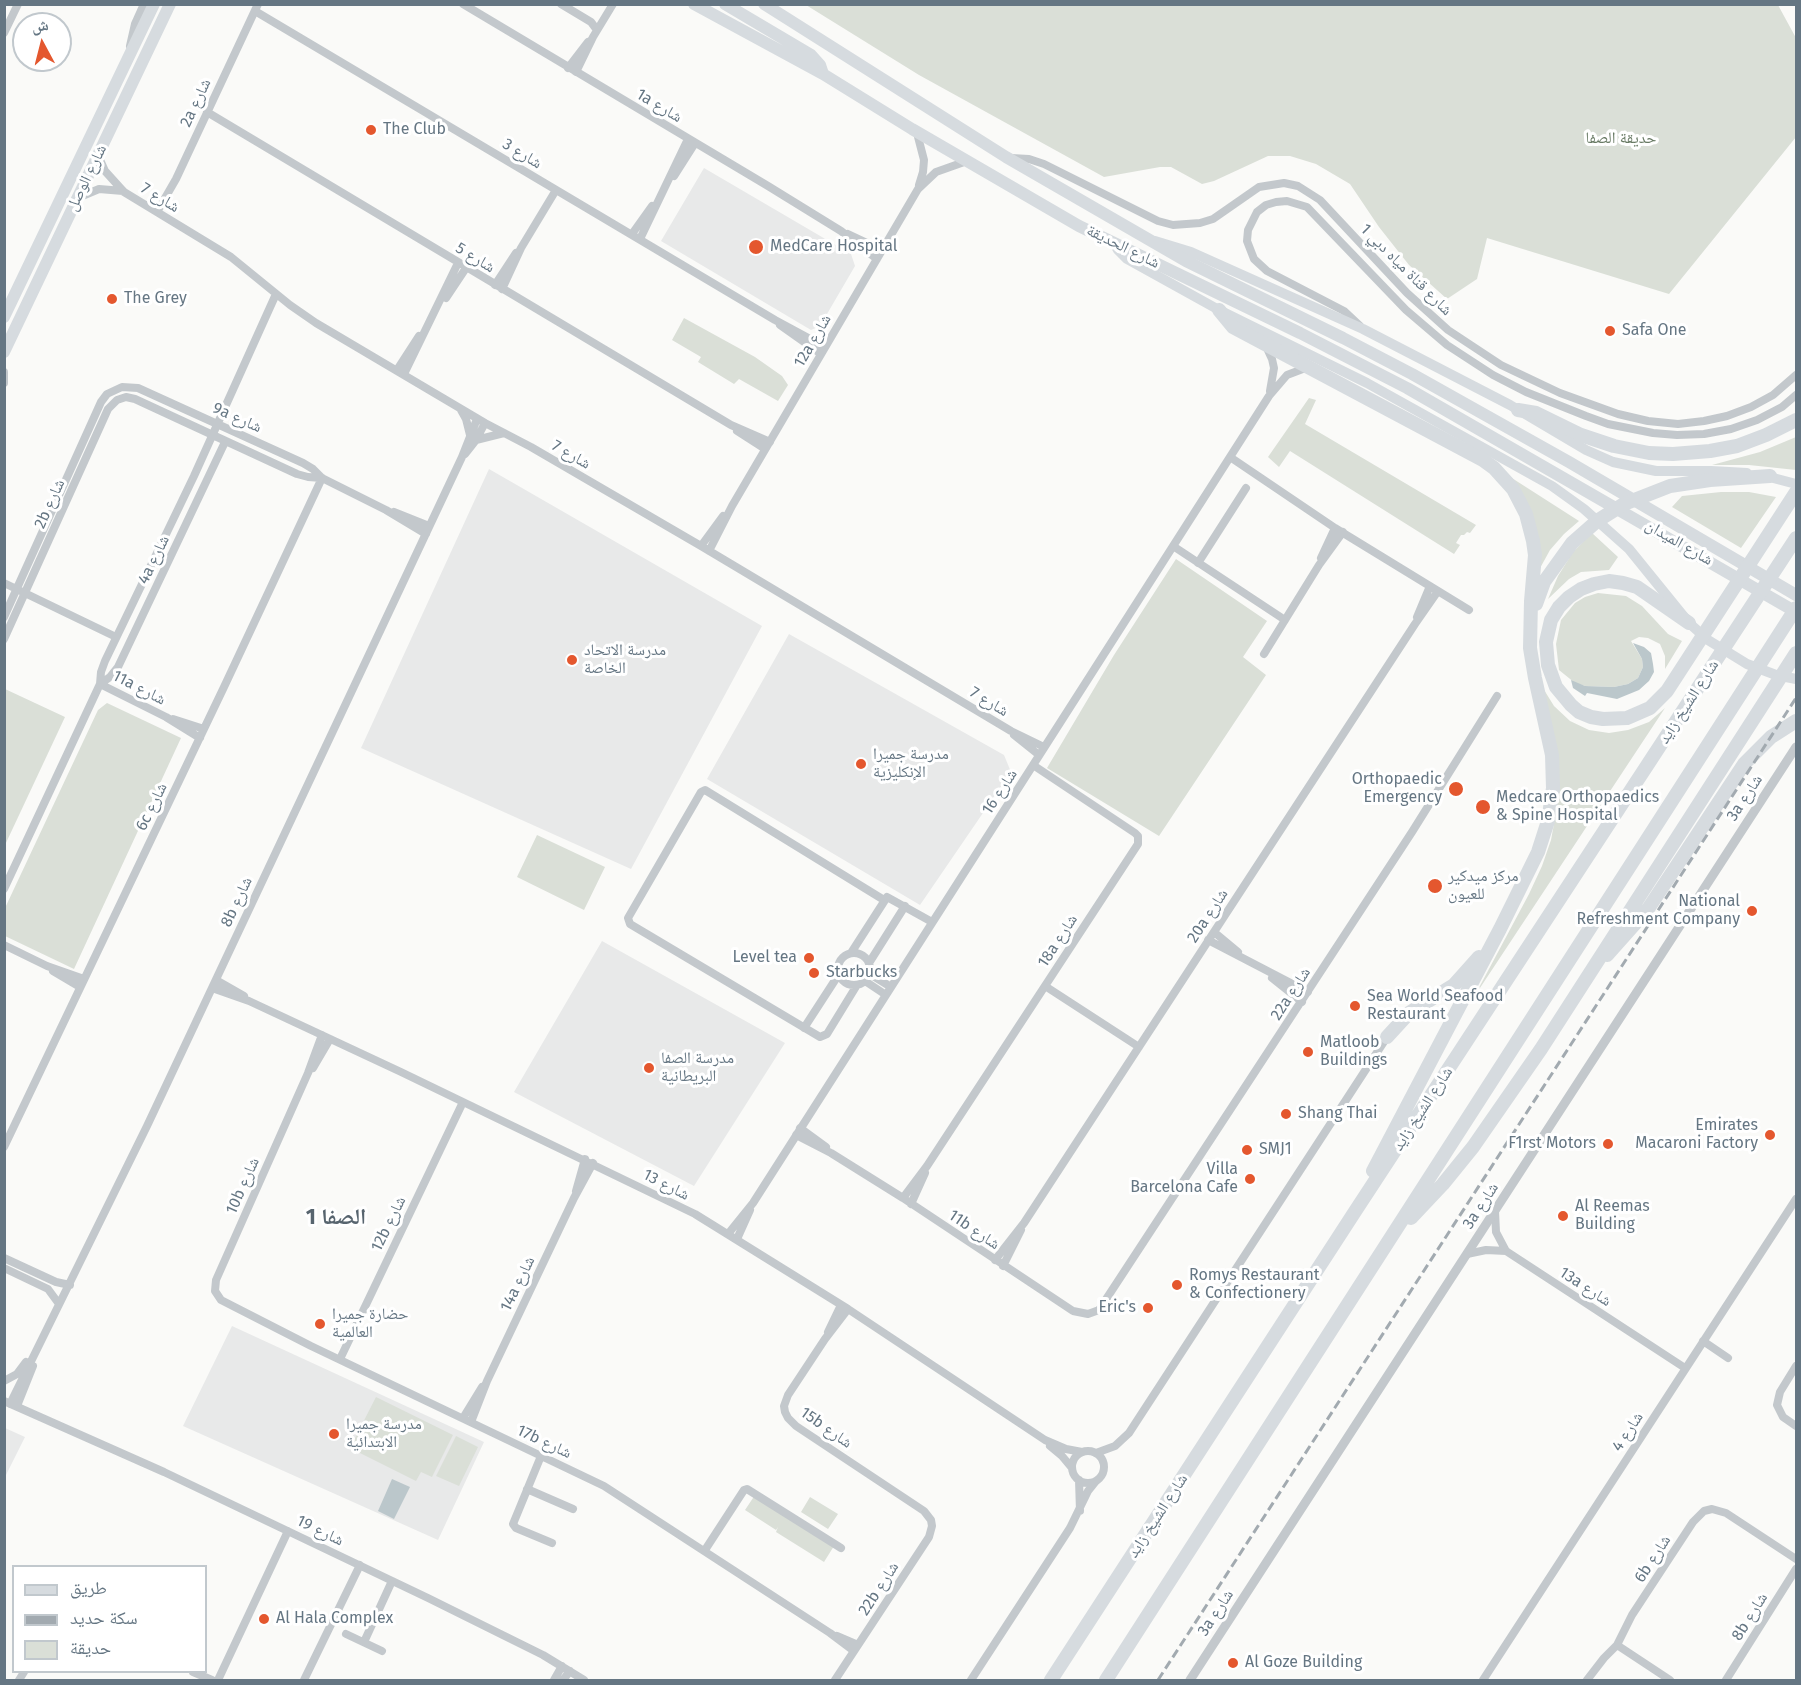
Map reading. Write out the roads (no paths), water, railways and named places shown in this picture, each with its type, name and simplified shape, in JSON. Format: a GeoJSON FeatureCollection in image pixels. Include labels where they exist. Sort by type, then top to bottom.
{"type":"FeatureCollection","features":[{"type":"Feature","properties":{"kind":"highway"},"geometry":{"type":"LineString","coordinates":[[1219,310],[1229,323],[1264,344],[1471,453],[1494,468],[1516,495],[1526,514],[1533,541],[1534,569],[1530,632],[1534,678],[1552,755],[1553,788],[1548,821],[1538,852],[1500,929],[1396,1124],[1354,1212]]}},
{"type":"Feature","properties":{"kind":"highway"},"geometry":{"type":"LineString","coordinates":[[1518,410],[1536,413],[1581,435],[1614,446],[1667,454],[1698,453],[1737,446],[1797,420]]}},
{"type":"Feature","properties":{"kind":"highway"},"geometry":{"type":"LineString","coordinates":[[1530,632],[1537,600],[1552,568],[1584,532],[1610,512],[1639,497],[1670,486],[1720,479],[1770,476]]}},
{"type":"Feature","properties":{"kind":"highway"},"geometry":{"type":"LineString","coordinates":[[1689,623],[1637,587],[1616,582],[1594,584],[1581,589],[1559,607],[1551,620],[1546,642],[1548,665],[1556,687],[1580,712],[1597,718],[1615,720],[1639,714],[1650,708],[1667,691],[1797,492]]}},
{"type":"Feature","properties":{"kind":"highway","name":"شارع الشيخ زايد"},"geometry":{"type":"LineString","coordinates":[[1051,1680],[1354,1212],[1797,538]]}},
{"type":"Feature","properties":{"kind":"highway"},"geometry":{"type":"LineString","coordinates":[[1106,1680],[1797,610]]}},
{"type":"Feature","properties":{"kind":"highway"},"geometry":{"type":"LineString","coordinates":[[1393,1236],[1437,1190],[1473,1147],[1541,1049],[1797,653]]}},
{"type":"Feature","properties":{"kind":"highway"},"geometry":{"type":"LineString","coordinates":[[1594,966],[1624,939],[1648,909],[1744,764],[1771,737],[1797,722]]}},
{"type":"Feature","properties":{"kind":"highway"},"geometry":{"type":"LineString","coordinates":[[1387,1036],[1409,1013],[1460,980],[1500,929]]}},
{"type":"Feature","properties":{"kind":"main road","name":"شارع الوصل"},"geometry":{"type":"LineString","coordinates":[[4,317],[154,4]]}},
{"type":"Feature","properties":{"kind":"main road","name":"شارع الوصل"},"geometry":{"type":"LineString","coordinates":[[4,352],[170,4]]}},
{"type":"Feature","properties":{"kind":"main road","name":"شارع الحديقة"},"geometry":{"type":"LineString","coordinates":[[694,4],[823,74],[1043,206],[1371,369],[1561,475]]}},
{"type":"Feature","properties":{"kind":"main road"},"geometry":{"type":"LineString","coordinates":[[725,4],[811,55],[820,65],[823,74]]}},
{"type":"Feature","properties":{"kind":"main road","name":"شارع الحديقة"},"geometry":{"type":"LineString","coordinates":[[764,4],[1006,157],[1149,240],[1214,275],[1376,355],[1569,462]]}},
{"type":"Feature","properties":{"kind":"main road"},"geometry":{"type":"LineString","coordinates":[[1149,240],[1170,244],[1191,252],[1363,329],[1518,410],[1586,450],[1627,466],[1656,471],[1721,471],[1770,476],[1797,484]]}},
{"type":"Feature","properties":{"kind":"main road"},"geometry":{"type":"LineString","coordinates":[[1114,243],[1127,259],[1219,310],[1367,383],[1552,486],[1600,522],[1629,549],[1689,623],[1708,640],[1734,657],[1762,670],[1797,679]]}},
{"type":"Feature","properties":{"kind":"main road","name":"شارع الميدان"},"geometry":{"type":"LineString","coordinates":[[1569,462],[1797,595]]}},
{"type":"Feature","properties":{"kind":"main road","name":"شارع الميدان"},"geometry":{"type":"LineString","coordinates":[[1561,475],[1797,610]]}},
{"type":"Feature","properties":{"kind":"street"},"geometry":{"type":"LineString","coordinates":[[4,33],[18,4]]}},
{"type":"Feature","properties":{"kind":"street"},"geometry":{"type":"LineString","coordinates":[[129,57],[133,33],[144,4]]}},
{"type":"Feature","properties":{"kind":"street","name":"1a شارع"},"geometry":{"type":"LineString","coordinates":[[463,4],[841,231],[882,250]]}},
{"type":"Feature","properties":{"kind":"street"},"geometry":{"type":"LineString","coordinates":[[561,4],[591,22],[595,34]]}},
{"type":"Feature","properties":{"kind":"street"},"geometry":{"type":"LineString","coordinates":[[572,70],[613,4]]}},
{"type":"Feature","properties":{"kind":"street","name":"2a شارع"},"geometry":{"type":"LineString","coordinates":[[157,212],[176,178],[256,8]]}},
{"type":"Feature","properties":{"kind":"street","name":"شارع 3"},"geometry":{"type":"LineString","coordinates":[[256,8],[823,351]]}},
{"type":"Feature","properties":{"kind":"street","name":"شارع 5"},"geometry":{"type":"LineString","coordinates":[[207,112],[767,446]]}},
{"type":"Feature","properties":{"kind":"street","name":"12a شارع"},"geometry":{"type":"LineString","coordinates":[[709,551],[732,506],[918,189],[924,166],[917,132]]}},
{"type":"Feature","properties":{"kind":"street"},"geometry":{"type":"LineString","coordinates":[[632,234],[677,172],[692,141]]}},
{"type":"Feature","properties":{"kind":"street","name":"شارع 7"},"geometry":{"type":"LineString","coordinates":[[98,155],[105,171],[124,192],[231,258],[316,323],[481,421],[701,546],[1011,731],[1044,747]]}},
{"type":"Feature","properties":{"kind":"street","name":"شارع قناة مياه دبي 1"},"geometry":{"type":"LineString","coordinates":[[1006,157],[1029,159],[1044,164],[1158,220],[1173,225],[1193,224],[1213,219],[1258,187],[1284,183],[1298,186],[1320,200],[1407,293],[1449,330],[1520,375],[1560,393],[1618,414],[1678,424],[1704,422],[1751,407],[1773,394],[1797,375]]}},
{"type":"Feature","properties":{"kind":"street","name":"12a شارع"},"geometry":{"type":"LineString","coordinates":[[918,189],[936,172],[967,161]]}},
{"type":"Feature","properties":{"kind":"street","name":"شارع 7"},"geometry":{"type":"LineString","coordinates":[[77,198],[99,189],[124,192]]}},
{"type":"Feature","properties":{"kind":"street"},"geometry":{"type":"LineString","coordinates":[[498,287],[556,190]]}},
{"type":"Feature","properties":{"kind":"street"},"geometry":{"type":"LineString","coordinates":[[640,239],[657,201]]}},
{"type":"Feature","properties":{"kind":"street","name":"شارع قناة مياه دبي 1"},"geometry":{"type":"LineString","coordinates":[[1363,329],[1344,311],[1268,271],[1254,259],[1247,241],[1248,230],[1257,212],[1266,205],[1276,202],[1297,203],[1307,207],[1406,310],[1447,345],[1493,375],[1553,404],[1597,420],[1630,430],[1704,434],[1731,429],[1756,420],[1782,407],[1797,395]]}},
{"type":"Feature","properties":{"kind":"street","name":"1a شارع"},"geometry":{"type":"LineString","coordinates":[[841,231],[877,259]]}},
{"type":"Feature","properties":{"kind":"street"},"geometry":{"type":"LineString","coordinates":[[400,372],[462,266]]}},
{"type":"Feature","properties":{"kind":"street","name":"4a شارع"},"geometry":{"type":"LineString","coordinates":[[4,889],[100,684],[103,666],[116,637],[194,476],[276,294]]}},
{"type":"Feature","properties":{"kind":"street","name":"شارع 16"},"geometry":{"type":"LineString","coordinates":[[1264,344],[1270,352],[1274,368],[1269,396]]}},
{"type":"Feature","properties":{"kind":"street","name":"شارع 16"},"geometry":{"type":"LineString","coordinates":[[728,1234],[753,1203],[1269,396],[1287,375],[1298,369],[1310,367]]}},
{"type":"Feature","properties":{"kind":"street"},"geometry":{"type":"LineString","coordinates":[[4,372],[4,383]]}},
{"type":"Feature","properties":{"kind":"street","name":"2b شارع"},"geometry":{"type":"LineString","coordinates":[[4,639],[21,591],[101,402],[107,393],[117,388],[127,386],[138,388]]}},
{"type":"Feature","properties":{"kind":"street","name":"9a شارع"},"geometry":{"type":"LineString","coordinates":[[138,388],[309,465],[322,478],[428,530]]}},
{"type":"Feature","properties":{"kind":"street","name":"2b شارع"},"geometry":{"type":"LineString","coordinates":[[4,617],[21,591],[108,409],[113,402],[121,398],[135,399]]}},
{"type":"Feature","properties":{"kind":"street","name":"9a شارع"},"geometry":{"type":"LineString","coordinates":[[135,399],[302,476],[322,478]]}},
{"type":"Feature","properties":{"kind":"street"},"geometry":{"type":"LineString","coordinates":[[460,408],[473,437],[504,433]]}},
{"type":"Feature","properties":{"kind":"street","name":"8b شارع"},"geometry":{"type":"LineString","coordinates":[[11,1401],[30,1374],[35,1356],[59,1304],[214,984],[481,421]]}},
{"type":"Feature","properties":{"kind":"street","name":"4a شارع"},"geometry":{"type":"LineString","coordinates":[[100,684],[118,667],[225,442]]}},
{"type":"Feature","properties":{"kind":"street"},"geometry":{"type":"LineString","coordinates":[[1230,458],[1339,530],[1469,610]]}},
{"type":"Feature","properties":{"kind":"street"},"geometry":{"type":"LineString","coordinates":[[194,476],[206,482]]}},
{"type":"Feature","properties":{"kind":"street","name":"6c شارع"},"geometry":{"type":"LineString","coordinates":[[4,1147],[322,478]]}},
{"type":"Feature","properties":{"kind":"street"},"geometry":{"type":"LineString","coordinates":[[1198,562],[1246,488]]}},
{"type":"Feature","properties":{"kind":"street","name":"12a شارع"},"geometry":{"type":"LineString","coordinates":[[701,546],[732,506]]}},
{"type":"Feature","properties":{"kind":"street"},"geometry":{"type":"LineString","coordinates":[[1264,654],[1339,530]]}},
{"type":"Feature","properties":{"kind":"street"},"geometry":{"type":"LineString","coordinates":[[1173,546],[1285,621]]}},
{"type":"Feature","properties":{"kind":"street"},"geometry":{"type":"LineString","coordinates":[[4,583],[116,637]]}},
{"type":"Feature","properties":{"kind":"street","name":"20a شارع"},"geometry":{"type":"LineString","coordinates":[[995,1260],[1024,1223],[1414,624],[1434,589]]}},
{"type":"Feature","properties":{"kind":"street","name":"11a شارع"},"geometry":{"type":"LineString","coordinates":[[100,684],[166,717],[200,738]]}},
{"type":"Feature","properties":{"kind":"street","name":"22a شارع"},"geometry":{"type":"LineString","coordinates":[[1104,1305],[1412,832],[1497,696]]}},
{"type":"Feature","properties":{"kind":"street","name":"11a شارع"},"geometry":{"type":"LineString","coordinates":[[166,717],[204,729]]}},
{"type":"Feature","properties":{"kind":"street","name":"شارع 7"},"geometry":{"type":"LineString","coordinates":[[1011,731],[1039,755]]}},
{"type":"Feature","properties":{"kind":"street","name":"3a شارع"},"geometry":{"type":"LineString","coordinates":[[1190,1680],[1797,747]]}},
{"type":"Feature","properties":{"kind":"street","name":"18a شارع"},"geometry":{"type":"LineString","coordinates":[[903,1198],[927,1166],[1136,848],[1138,840],[1135,833],[1033,765]]}},
{"type":"Feature","properties":{"kind":"street"},"geometry":{"type":"LineString","coordinates":[[870,974],[861,983],[825,1035],[818,1036],[629,922],[629,917],[701,792],[706,791],[884,900]]}},
{"type":"Feature","properties":{"kind":"street"},"geometry":{"type":"LineString","coordinates":[[804,1028],[839,974],[840,961],[851,954],[884,900],[889,897],[932,922]]}},
{"type":"Feature","properties":{"kind":"street"},"geometry":{"type":"LineString","coordinates":[[870,974],[869,963],[905,906]]}},
{"type":"Feature","properties":{"kind":"street"},"geometry":{"type":"LineString","coordinates":[[1214,932],[1243,957]]}},
{"type":"Feature","properties":{"kind":"street"},"geometry":{"type":"LineString","coordinates":[[1208,940],[1308,993]]}},
{"type":"Feature","properties":{"kind":"street"},"geometry":{"type":"LineString","coordinates":[[4,945],[82,983]]}},
{"type":"Feature","properties":{"kind":"street"},"geometry":{"type":"LineString","coordinates":[[851,954],[860,954],[869,963]]}},
{"type":"Feature","properties":{"kind":"street"},"geometry":{"type":"LineString","coordinates":[[1268,972],[1302,1002]]}},
{"type":"Feature","properties":{"kind":"street"},"geometry":{"type":"LineString","coordinates":[[839,974],[844,982],[861,983],[886,995]]}},
{"type":"Feature","properties":{"kind":"street"},"geometry":{"type":"LineString","coordinates":[[870,974],[891,987]]}},
{"type":"Feature","properties":{"kind":"street","name":"شارع 13"},"geometry":{"type":"LineString","coordinates":[[214,984],[589,1161],[695,1214],[845,1307],[1045,1440],[1072,1468]]}},
{"type":"Feature","properties":{"kind":"street"},"geometry":{"type":"LineString","coordinates":[[1046,986],[1139,1047]]}},
{"type":"Feature","properties":{"kind":"street","name":"10b شارع"},"geometry":{"type":"LineString","coordinates":[[229,1305],[217,1296],[216,1280],[308,1073],[322,1035]]}},
{"type":"Feature","properties":{"kind":"street"},"geometry":{"type":"LineString","coordinates":[[1096,1481],[1084,1483],[1075,1477],[1072,1468],[1075,1459],[1082,1452],[1096,1453],[1114,1446],[1129,1433],[1387,1036]]}},
{"type":"Feature","properties":{"kind":"street","name":"10b شارع"},"geometry":{"type":"LineString","coordinates":[[308,1073],[316,1064],[330,1039]]}},
{"type":"Feature","properties":{"kind":"street","name":"12b شارع"},"geometry":{"type":"LineString","coordinates":[[340,1359],[463,1102]]}},
{"type":"Feature","properties":{"kind":"street","name":"11b شارع"},"geometry":{"type":"LineString","coordinates":[[798,1132],[903,1198],[1073,1311],[1088,1314],[1099,1310],[1104,1305]]}},
{"type":"Feature","properties":{"kind":"street","name":"14a شارع"},"geometry":{"type":"LineString","coordinates":[[471,1422],[487,1381],[574,1198],[589,1161]]}},
{"type":"Feature","properties":{"kind":"street","name":"18a شارع"},"geometry":{"type":"LineString","coordinates":[[911,1204],[927,1166]]}},
{"type":"Feature","properties":{"kind":"street","name":"شارع 4"},"geometry":{"type":"LineString","coordinates":[[1483,1680],[1797,1199]]}},
{"type":"Feature","properties":{"kind":"street","name":"شارع 16"},"geometry":{"type":"LineString","coordinates":[[737,1239],[753,1203]]}},
{"type":"Feature","properties":{"kind":"street"},"geometry":{"type":"LineString","coordinates":[[1496,1211],[1496,1232],[1506,1251]]}},
{"type":"Feature","properties":{"kind":"street","name":"20a شارع"},"geometry":{"type":"LineString","coordinates":[[1003,1266],[1024,1223]]}},
{"type":"Feature","properties":{"kind":"street"},"geometry":{"type":"LineString","coordinates":[[1467,1254],[1486,1250],[1506,1251]]}},
{"type":"Feature","properties":{"kind":"street","name":"13a شارع"},"geometry":{"type":"LineString","coordinates":[[1506,1251],[1685,1368]]}},
{"type":"Feature","properties":{"kind":"street"},"geometry":{"type":"LineString","coordinates":[[4,1258],[56,1282],[70,1285]]}},
{"type":"Feature","properties":{"kind":"street"},"geometry":{"type":"LineString","coordinates":[[4,1268],[48,1289],[59,1304]]}},
{"type":"Feature","properties":{"kind":"street","name":"17b شارع"},"geometry":{"type":"LineString","coordinates":[[229,1305],[610,1489],[856,1648]]}},
{"type":"Feature","properties":{"kind":"street","name":"15b شارع"},"geometry":{"type":"LineString","coordinates":[[845,1307],[785,1400],[784,1406],[788,1418],[796,1426],[924,1511]]}},
{"type":"Feature","properties":{"kind":"street"},"geometry":{"type":"LineString","coordinates":[[1703,1341],[1728,1358]]}},
{"type":"Feature","properties":{"kind":"street"},"geometry":{"type":"LineString","coordinates":[[4,1381],[17,1374],[26,1362],[35,1356]]}},
{"type":"Feature","properties":{"kind":"street"},"geometry":{"type":"LineString","coordinates":[[1797,1366],[1777,1398],[1779,1411],[1783,1417],[1797,1425]]}},
{"type":"Feature","properties":{"kind":"street","name":"14a شارع"},"geometry":{"type":"LineString","coordinates":[[463,1418],[487,1381]]}},
{"type":"Feature","properties":{"kind":"street","name":"شارع 19"},"geometry":{"type":"LineString","coordinates":[[11,1401],[360,1565],[527,1647],[584,1680]]}},
{"type":"Feature","properties":{"kind":"street","name":"شارع 13"},"geometry":{"type":"LineString","coordinates":[[1045,1440],[1066,1449],[1082,1452]]}},
{"type":"Feature","properties":{"kind":"street"},"geometry":{"type":"LineString","coordinates":[[971,1680],[1080,1511],[1088,1491],[1103,1473],[1104,1467],[1096,1453]]}},
{"type":"Feature","properties":{"kind":"street"},"geometry":{"type":"LineString","coordinates":[[541,1456],[514,1520],[514,1526],[552,1544]]}},
{"type":"Feature","properties":{"kind":"street"},"geometry":{"type":"LineString","coordinates":[[1079,1480],[1080,1511]]}},
{"type":"Feature","properties":{"kind":"street"},"geometry":{"type":"LineString","coordinates":[[527,1489],[573,1509]]}},
{"type":"Feature","properties":{"kind":"street"},"geometry":{"type":"LineString","coordinates":[[705,1550],[744,1490],[747,1489],[841,1548]]}},
{"type":"Feature","properties":{"kind":"street","name":"6b شارع"},"geometry":{"type":"LineString","coordinates":[[1587,1680],[1604,1658],[1617,1646],[1632,1615],[1697,1515],[1712,1509],[1726,1513],[1797,1559]]}},
{"type":"Feature","properties":{"kind":"street","name":"22b شارع"},"geometry":{"type":"LineString","coordinates":[[835,1680],[929,1536],[931,1520],[924,1511]]}},
{"type":"Feature","properties":{"kind":"street"},"geometry":{"type":"LineString","coordinates":[[218,1680],[288,1531]]}},
{"type":"Feature","properties":{"kind":"street"},"geometry":{"type":"LineString","coordinates":[[304,1680],[360,1565]]}},
{"type":"Feature","properties":{"kind":"street","name":"8b شارع"},"geometry":{"type":"LineString","coordinates":[[1726,1680],[1797,1569]]}},
{"type":"Feature","properties":{"kind":"street"},"geometry":{"type":"LineString","coordinates":[[364,1642],[392,1581]]}},
{"type":"Feature","properties":{"kind":"street"},"geometry":{"type":"LineString","coordinates":[[346,1634],[382,1651]]}},
{"type":"Feature","properties":{"kind":"street"},"geometry":{"type":"LineString","coordinates":[[1617,1646],[1670,1680]]}},
{"type":"Feature","properties":{"kind":"street"},"geometry":{"type":"LineString","coordinates":[[554,1680],[562,1666]]}},
{"type":"Feature","properties":{"kind":"street"},"geometry":{"type":"LineString","coordinates":[[563,1680],[570,1671]]}},
{"type":"Feature","properties":{"kind":"street"},"geometry":{"type":"LineString","coordinates":[[197,1673],[212,1680]]}},
{"type":"Feature","properties":{"kind":"railway"},"geometry":{"type":"LineString","coordinates":[[1158,1680],[1796,698]]}},
{"type":"Feature","properties":{"kind":"place","name":"The Club"},"geometry":{"type":"Point","coordinates":[371,130]}},
{"type":"Feature","properties":{"kind":"place","name":"MedCare Hospital"},"geometry":{"type":"Point","coordinates":[756,247]}},
{"type":"Feature","properties":{"kind":"place","name":"The Grey"},"geometry":{"type":"Point","coordinates":[112,299]}},
{"type":"Feature","properties":{"kind":"place","name":"Safa One"},"geometry":{"type":"Point","coordinates":[1610,331]}},
{"type":"Feature","properties":{"kind":"place","name":"مدرسة الاتحاد الخاصة"},"geometry":{"type":"Point","coordinates":[572,660]}},
{"type":"Feature","properties":{"kind":"place","name":"مدرسة جميرا الإنكليزية"},"geometry":{"type":"Point","coordinates":[861,764]}},
{"type":"Feature","properties":{"kind":"place","name":"Orthopaedic Emergency"},"geometry":{"type":"Point","coordinates":[1456,789]}},
{"type":"Feature","properties":{"kind":"place","name":"Medcare Orthopaedics & Spine Hospital"},"geometry":{"type":"Point","coordinates":[1483,807]}},
{"type":"Feature","properties":{"kind":"place","name":"مركز ميدكير للعيون"},"geometry":{"type":"Point","coordinates":[1435,886]}},
{"type":"Feature","properties":{"kind":"place","name":"National Refreshment Company"},"geometry":{"type":"Point","coordinates":[1752,911]}},
{"type":"Feature","properties":{"kind":"place","name":"Level tea"},"geometry":{"type":"Point","coordinates":[809,958]}},
{"type":"Feature","properties":{"kind":"place","name":"Starbucks"},"geometry":{"type":"Point","coordinates":[814,973]}},
{"type":"Feature","properties":{"kind":"place","name":"Sea World Seafood Restaurant"},"geometry":{"type":"Point","coordinates":[1355,1006]}},
{"type":"Feature","properties":{"kind":"place","name":"Matloob Buildings"},"geometry":{"type":"Point","coordinates":[1308,1052]}},
{"type":"Feature","properties":{"kind":"place","name":"مدرسة الصفا البريطانية"},"geometry":{"type":"Point","coordinates":[649,1068]}},
{"type":"Feature","properties":{"kind":"place","name":"Shang Thai"},"geometry":{"type":"Point","coordinates":[1286,1114]}},
{"type":"Feature","properties":{"kind":"place","name":"Emirates Macaroni Factory"},"geometry":{"type":"Point","coordinates":[1770,1135]}},
{"type":"Feature","properties":{"kind":"place","name":"F1rst Motors"},"geometry":{"type":"Point","coordinates":[1608,1144]}},
{"type":"Feature","properties":{"kind":"place","name":"SMJ1"},"geometry":{"type":"Point","coordinates":[1247,1150]}},
{"type":"Feature","properties":{"kind":"place","name":"Villa Barcelona Cafe"},"geometry":{"type":"Point","coordinates":[1250,1179]}},
{"type":"Feature","properties":{"kind":"place","name":"Al Reemas Building"},"geometry":{"type":"Point","coordinates":[1563,1216]}},
{"type":"Feature","properties":{"kind":"place","name":"Romys Restaurant & Confectionery"},"geometry":{"type":"Point","coordinates":[1177,1285]}},
{"type":"Feature","properties":{"kind":"place","name":"Eric's"},"geometry":{"type":"Point","coordinates":[1148,1308]}},
{"type":"Feature","properties":{"kind":"place","name":"حضارة جميرا العالمية"},"geometry":{"type":"Point","coordinates":[320,1324]}},
{"type":"Feature","properties":{"kind":"place","name":"مدرسة جميرا الابتدائية"},"geometry":{"type":"Point","coordinates":[334,1434]}},
{"type":"Feature","properties":{"kind":"place","name":"Al Hala Complex"},"geometry":{"type":"Point","coordinates":[264,1619]}},
{"type":"Feature","properties":{"kind":"place","name":"Al Goze Building"},"geometry":{"type":"Point","coordinates":[1233,1663]}},
{"type":"Feature","properties":{"kind":"district","name":"الصفا 1"},"geometry":{"type":"Point","coordinates":[336,1218]}},
{"type":"Feature","properties":{"kind":"park label","name":"حديقة الصفا"},"geometry":{"type":"Point","coordinates":[1621,139]}}]}
